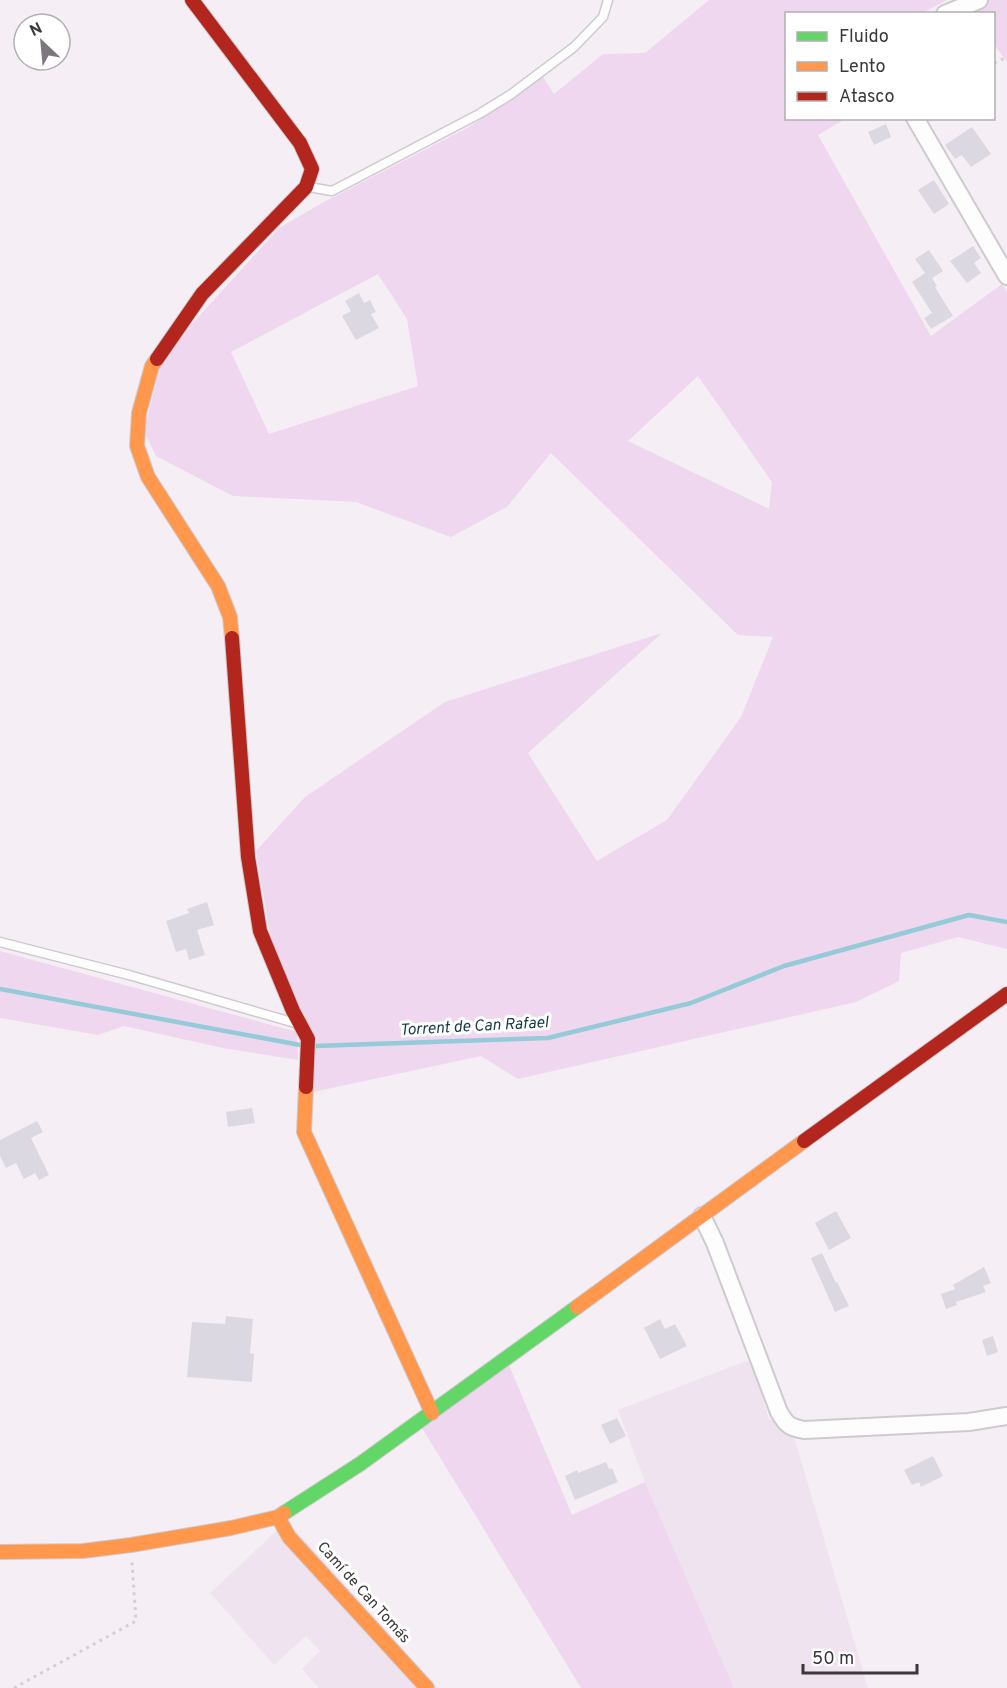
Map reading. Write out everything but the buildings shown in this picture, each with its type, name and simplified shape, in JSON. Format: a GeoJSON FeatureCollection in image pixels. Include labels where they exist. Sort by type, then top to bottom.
{"type":"FeatureCollection","features":[{"type":"Feature","properties":{"kind":"street"},"geometry":{"type":"LineString","coordinates":[[192,0],[300,142],[312,169],[306,187],[202,294],[152,366],[139,413],[137,446],[148,477],[218,586],[230,617],[248,857],[260,931],[308,1039],[304,1131],[432,1413]]}},
{"type":"Feature","properties":{"kind":"street"},"geometry":{"type":"LineString","coordinates":[[950,12],[979,0]]}},
{"type":"Feature","properties":{"kind":"street"},"geometry":{"type":"LineString","coordinates":[[916,120],[1007,276]]}},
{"type":"Feature","properties":{"kind":"street"},"geometry":{"type":"LineString","coordinates":[[0,1552],[83,1551],[132,1545],[231,1528],[278,1517],[360,1464],[432,1413],[1007,994]]}},
{"type":"Feature","properties":{"kind":"street"},"geometry":{"type":"LineString","coordinates":[[702,1216],[716,1243],[779,1412],[784,1422],[791,1427],[804,1431],[969,1422],[1007,1416]]}},
{"type":"Feature","properties":{"kind":"street","name":"Camí de Can Tomás"},"geometry":{"type":"LineString","coordinates":[[278,1517],[289,1537],[427,1688]]}},
{"type":"Feature","properties":{"kind":"lane"},"geometry":{"type":"LineString","coordinates":[[306,187],[332,191],[479,114],[510,95],[574,47],[603,17],[608,0]]}},
{"type":"Feature","properties":{"kind":"lane"},"geometry":{"type":"LineString","coordinates":[[0,942],[129,975],[292,1023],[299,1022]]}},
{"type":"Feature","properties":{"kind":"path"},"geometry":{"type":"LineString","coordinates":[[14,1688],[136,1621],[132,1545]]}},
{"type":"Feature","properties":{"kind":"shaded area"},"geometry":{"type":"Polygon","coordinates":[[[709,0],[947,0],[924,12],[785,12],[785,120],[843,120],[818,135],[931,336],[1002,284],[1007,292],[1007,949],[958,937],[901,953],[899,981],[856,1002],[518,1079],[481,1056],[313,1092],[269,929],[256,851],[305,797],[445,702],[662,633],[528,753],[597,861],[667,820],[741,717],[773,637],[738,635],[551,453],[507,507],[451,537],[356,502],[233,496],[156,456],[144,431],[159,371],[182,335],[279,228],[322,203],[469,127],[543,77],[554,94],[603,54],[645,53],[709,0]],[[378,274],[231,352],[269,434],[418,386],[407,319],[378,274]],[[698,376],[628,441],[769,509],[772,482],[698,376]]]}},
{"type":"Feature","properties":{"kind":"shaded area"},"geometry":{"type":"Polygon","coordinates":[[[962,0],[1007,0],[1007,62],[995,45],[995,12],[971,12],[962,0]]]}},
{"type":"Feature","properties":{"kind":"shaded area"},"geometry":{"type":"Polygon","coordinates":[[[0,951],[297,1032],[298,1060],[223,1048],[124,1026],[98,1035],[0,1018],[0,951]]]}},
{"type":"Feature","properties":{"kind":"shaded area"},"geometry":{"type":"Polygon","coordinates":[[[751,1359],[769,1419],[793,1433],[868,1688],[734,1688],[645,1482],[618,1410],[751,1359]]]}},
{"type":"Feature","properties":{"kind":"shaded area"},"geometry":{"type":"Polygon","coordinates":[[[509,1365],[572,1515],[645,1482],[734,1688],[581,1688],[422,1428],[509,1365]]]}},
{"type":"Feature","properties":{"kind":"shaded area"},"geometry":{"type":"Polygon","coordinates":[[[287,1521],[438,1688],[319,1688],[302,1669],[320,1651],[306,1636],[274,1665],[210,1593],[287,1521]]]}},
{"type":"Feature","properties":{"kind":"waterway","name":"Torrent de Can Rafael"},"geometry":{"type":"LineString","coordinates":[[315,1046],[548,1038],[691,1003],[784,966],[969,915],[1007,922]]}},
{"type":"Feature","properties":{"kind":"waterway","name":"Torrent de Can Rafael"},"geometry":{"type":"LineString","coordinates":[[0,989],[300,1045]]}},
{"type":"Feature","properties":{"kind":"traffic: fast"},"geometry":{"type":"LineString","coordinates":[[284,1513],[360,1464],[577,1307]]}},
{"type":"Feature","properties":{"kind":"traffic: slow"},"geometry":{"type":"LineString","coordinates":[[157,359],[152,366],[139,413],[137,446],[148,477],[218,586],[230,617],[232,638]]}},
{"type":"Feature","properties":{"kind":"traffic: slow"},"geometry":{"type":"LineString","coordinates":[[306,1087],[304,1132],[432,1413]]}},
{"type":"Feature","properties":{"kind":"traffic: slow"},"geometry":{"type":"LineString","coordinates":[[577,1307],[804,1141]]}},
{"type":"Feature","properties":{"kind":"traffic: slow"},"geometry":{"type":"LineString","coordinates":[[0,1552],[83,1551],[131,1545],[231,1528],[278,1517],[284,1513]]}},
{"type":"Feature","properties":{"kind":"traffic: slow"},"geometry":{"type":"LineString","coordinates":[[278,1517],[289,1537],[427,1688]]}},
{"type":"Feature","properties":{"kind":"traffic: jam"},"geometry":{"type":"LineString","coordinates":[[157,359],[202,294],[306,187],[312,169],[300,143],[192,0]]}},
{"type":"Feature","properties":{"kind":"traffic: jam"},"geometry":{"type":"LineString","coordinates":[[232,638],[248,857],[260,931],[293,1011],[308,1039],[306,1087]]}},
{"type":"Feature","properties":{"kind":"traffic: jam"},"geometry":{"type":"LineString","coordinates":[[804,1141],[1007,994]]}}]}
